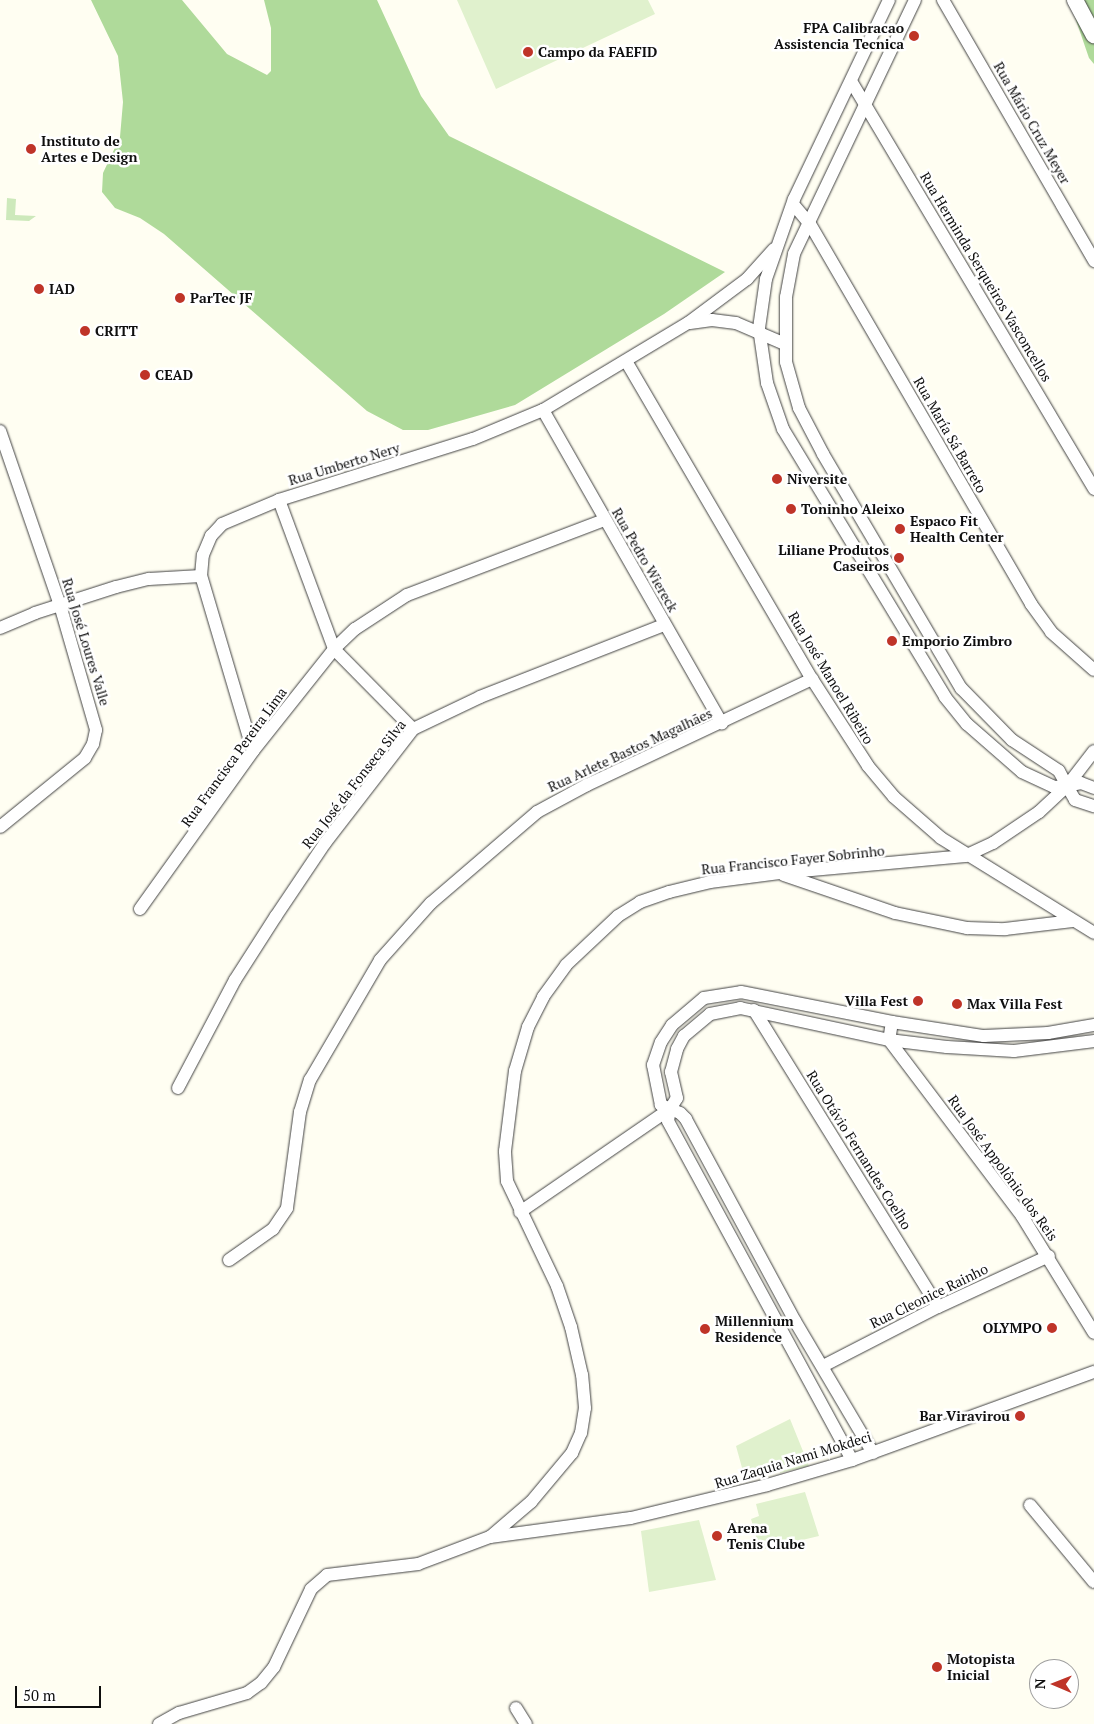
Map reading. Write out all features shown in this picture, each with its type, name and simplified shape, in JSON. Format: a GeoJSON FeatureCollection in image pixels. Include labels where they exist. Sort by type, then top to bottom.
{"type":"FeatureCollection","features":[{"type":"Feature","properties":{"kind":"street"},"geometry":{"type":"LineString","coordinates":[[889,0],[793,204],[766,279],[760,332],[767,383],[783,429],[926,670],[967,724],[992,748],[1022,772],[1054,787],[1081,783],[1094,788]]}},
{"type":"Feature","properties":{"kind":"street"},"geometry":{"type":"LineString","coordinates":[[914,0],[867,105],[794,254],[786,297],[786,362],[799,408],[823,454],[961,688],[990,720],[1041,762],[1059,771],[1075,800],[1094,806]]}},
{"type":"Feature","properties":{"kind":"street","name":"Rua Mário Cruz Meyer"},"geometry":{"type":"LineString","coordinates":[[943,0],[1094,261]]}},
{"type":"Feature","properties":{"kind":"street"},"geometry":{"type":"LineString","coordinates":[[1075,0],[1094,35]]}},
{"type":"Feature","properties":{"kind":"street","name":"Rua Herminda Serqueiros Vasconcellos"},"geometry":{"type":"LineString","coordinates":[[851,81],[1094,489]]}},
{"type":"Feature","properties":{"kind":"street","name":"Rua María Sá Barreto"},"geometry":{"type":"LineString","coordinates":[[793,204],[810,224],[1031,604],[1051,632],[1094,670]]}},
{"type":"Feature","properties":{"kind":"street","name":"Rua Umberto Nery"},"geometry":{"type":"LineString","coordinates":[[253,751],[201,576],[203,555],[211,536],[222,524],[279,500],[473,439],[543,410],[688,323],[747,278],[777,245]]}},
{"type":"Feature","properties":{"kind":"street","name":"Rua Umberto Nery"},"geometry":{"type":"LineString","coordinates":[[688,323],[720,321],[760,332],[785,344]]}},
{"type":"Feature","properties":{"kind":"street","name":"Rua José Manoel Ribeiro"},"geometry":{"type":"LineString","coordinates":[[626,361],[812,679],[868,766],[894,798],[918,821],[966,856],[1094,933]]}},
{"type":"Feature","properties":{"kind":"street","name":"Rua Pedro Wiereck"},"geometry":{"type":"LineString","coordinates":[[543,410],[722,724]]}},
{"type":"Feature","properties":{"kind":"street","name":"Rua José Loures Valle"},"geometry":{"type":"LineString","coordinates":[[0,430],[60,604],[96,730],[93,744],[85,758],[0,827]]}},
{"type":"Feature","properties":{"kind":"street"},"geometry":{"type":"LineString","coordinates":[[804,464],[823,454]]}},
{"type":"Feature","properties":{"kind":"street"},"geometry":{"type":"LineString","coordinates":[[279,500],[334,649],[413,729]]}},
{"type":"Feature","properties":{"kind":"street","name":"Rua Francisca Pereira Lima"},"geometry":{"type":"LineString","coordinates":[[140,909],[253,751],[334,649],[382,609],[407,595],[604,520]]}},
{"type":"Feature","properties":{"kind":"street"},"geometry":{"type":"LineString","coordinates":[[867,571],[885,561]]}},
{"type":"Feature","properties":{"kind":"street"},"geometry":{"type":"LineString","coordinates":[[0,628],[60,604],[149,579],[201,576]]}},
{"type":"Feature","properties":{"kind":"street","name":"Rua José da Fonseca Silva"},"geometry":{"type":"LineString","coordinates":[[178,1088],[235,980],[276,916],[325,843],[413,729],[480,697],[664,625]]}},
{"type":"Feature","properties":{"kind":"street"},"geometry":{"type":"LineString","coordinates":[[926,670],[943,659]]}},
{"type":"Feature","properties":{"kind":"street","name":"Rua Arlete Bastos Magalhães"},"geometry":{"type":"LineString","coordinates":[[229,1260],[273,1229],[287,1208],[300,1112],[310,1080],[380,960],[403,932],[431,903],[537,812],[587,785],[722,724],[812,679]]}},
{"type":"Feature","properties":{"kind":"street","name":"Rua Francisco Fayer Sobrinho"},"geometry":{"type":"LineString","coordinates":[[159,1724],[179,1714],[247,1693],[261,1683],[274,1667],[311,1589],[327,1575],[418,1564],[490,1537],[531,1502],[572,1453],[582,1433],[585,1408],[582,1375],[572,1327],[542,1252],[520,1212],[507,1181],[504,1151],[516,1071],[528,1027],[543,996],[566,965],[618,916],[640,902],[710,882],[779,873],[966,856],[1020,827],[1067,786],[1094,751]]}},
{"type":"Feature","properties":{"kind":"street"},"geometry":{"type":"LineString","coordinates":[[779,873],[895,913],[949,925],[1005,929],[1073,921]]}},
{"type":"Feature","properties":{"kind":"street"},"geometry":{"type":"LineString","coordinates":[[873,1453],[686,1120],[680,1113],[661,1106],[658,1097],[655,1055],[672,1025],[704,998],[719,993],[757,993],[948,1032],[1014,1036],[1094,1025]]}},
{"type":"Feature","properties":{"kind":"street"},"geometry":{"type":"LineString","coordinates":[[852,1460],[668,1121],[670,1109],[677,1098],[671,1072],[677,1048],[684,1036],[710,1014],[740,1008],[889,1040],[1014,1051],[1094,1041]]}},
{"type":"Feature","properties":{"kind":"street","name":"Rua Otávio Fernandes Coelho"},"geometry":{"type":"LineString","coordinates":[[754,1010],[938,1307]]}},
{"type":"Feature","properties":{"kind":"street"},"geometry":{"type":"LineString","coordinates":[[889,1040],[892,1022]]}},
{"type":"Feature","properties":{"kind":"street"},"geometry":{"type":"LineString","coordinates":[[1014,1036],[1014,1051]]}},
{"type":"Feature","properties":{"kind":"street","name":"Rua José Appolônio dos Reis"},"geometry":{"type":"LineString","coordinates":[[889,1040],[1049,1256],[1094,1333]]}},
{"type":"Feature","properties":{"kind":"street"},"geometry":{"type":"LineString","coordinates":[[520,1212],[670,1109]]}},
{"type":"Feature","properties":{"kind":"street","name":"Rua Cleonice Rainho"},"geometry":{"type":"LineString","coordinates":[[823,1366],[938,1307],[1049,1256]]}},
{"type":"Feature","properties":{"kind":"street","name":"Rua Zaquia Nami Mokdeci"},"geometry":{"type":"LineString","coordinates":[[490,1537],[631,1518],[758,1488],[873,1453],[1094,1372]]}},
{"type":"Feature","properties":{"kind":"street"},"geometry":{"type":"LineString","coordinates":[[1030,1505],[1094,1582]]}},
{"type":"Feature","properties":{"kind":"street"},"geometry":{"type":"LineString","coordinates":[[516,1708],[526,1724]]}},
{"type":"Feature","properties":{"kind":"green space"},"geometry":{"type":"Polygon","coordinates":[[[91,0],[182,0],[227,54],[267,75],[271,71],[271,28],[264,0],[377,0],[421,96],[449,136],[725,272],[664,314],[515,405],[428,430],[403,430],[367,411],[164,234],[140,218],[115,208],[102,192],[103,173],[120,137],[123,102],[118,56],[91,0]]]}},
{"type":"Feature","properties":{"kind":"green space","name":"Campo da FAEFID"},"geometry":{"type":"Polygon","coordinates":[[[457,0],[648,0],[655,14],[496,89],[457,0]]]}},
{"type":"Feature","properties":{"kind":"green space"},"geometry":{"type":"Polygon","coordinates":[[[1069,0],[1094,0],[1094,64],[1089,58],[1069,0]]]}},
{"type":"Feature","properties":{"kind":"green space"},"geometry":{"type":"Polygon","coordinates":[[[7,198],[16,199],[15,215],[36,216],[29,221],[6,220],[7,198]]]}},
{"type":"Feature","properties":{"kind":"green space"},"geometry":{"type":"Polygon","coordinates":[[[790,1419],[809,1466],[780,1473],[776,1460],[744,1475],[736,1446],[790,1419]]]}},
{"type":"Feature","properties":{"kind":"green space"},"geometry":{"type":"Polygon","coordinates":[[[805,1492],[819,1536],[760,1550],[751,1519],[759,1516],[756,1504],[805,1492]]]}},
{"type":"Feature","properties":{"kind":"green space"},"geometry":{"type":"Polygon","coordinates":[[[699,1520],[716,1580],[649,1592],[641,1531],[699,1520]]]}},
{"type":"Feature","properties":{"kind":"place","name":"FPA Calibracao Assistencia Tecnica"},"geometry":{"type":"Point","coordinates":[914,36]}},
{"type":"Feature","properties":{"kind":"place","name":"Campo da FAEFID"},"geometry":{"type":"Point","coordinates":[528,52]}},
{"type":"Feature","properties":{"kind":"place","name":"Instituto de Artes e Design"},"geometry":{"type":"Point","coordinates":[31,149]}},
{"type":"Feature","properties":{"kind":"place","name":"IAD"},"geometry":{"type":"Point","coordinates":[39,289]}},
{"type":"Feature","properties":{"kind":"place","name":"ParTec JF"},"geometry":{"type":"Point","coordinates":[180,298]}},
{"type":"Feature","properties":{"kind":"place","name":"CRITT"},"geometry":{"type":"Point","coordinates":[85,331]}},
{"type":"Feature","properties":{"kind":"place","name":"CEAD"},"geometry":{"type":"Point","coordinates":[145,375]}},
{"type":"Feature","properties":{"kind":"place","name":"Niversite"},"geometry":{"type":"Point","coordinates":[777,479]}},
{"type":"Feature","properties":{"kind":"place","name":"Toninho Aleixo"},"geometry":{"type":"Point","coordinates":[791,509]}},
{"type":"Feature","properties":{"kind":"place","name":"Espaco Fit Health Center"},"geometry":{"type":"Point","coordinates":[900,529]}},
{"type":"Feature","properties":{"kind":"place","name":"Liliane Produtos Caseiros"},"geometry":{"type":"Point","coordinates":[899,558]}},
{"type":"Feature","properties":{"kind":"place","name":"Emporio Zimbro"},"geometry":{"type":"Point","coordinates":[892,641]}},
{"type":"Feature","properties":{"kind":"place","name":"Villa Fest"},"geometry":{"type":"Point","coordinates":[918,1001]}},
{"type":"Feature","properties":{"kind":"place","name":"Max Villa Fest"},"geometry":{"type":"Point","coordinates":[957,1004]}},
{"type":"Feature","properties":{"kind":"place","name":"OLYMPO"},"geometry":{"type":"Point","coordinates":[1052,1328]}},
{"type":"Feature","properties":{"kind":"place","name":"Millennium Residence"},"geometry":{"type":"Point","coordinates":[705,1329]}},
{"type":"Feature","properties":{"kind":"place","name":"Bar Viravirou"},"geometry":{"type":"Point","coordinates":[1020,1416]}},
{"type":"Feature","properties":{"kind":"place","name":"Arena Tenis Clube"},"geometry":{"type":"Point","coordinates":[717,1536]}},
{"type":"Feature","properties":{"kind":"place","name":"Motopista Inicial"},"geometry":{"type":"Point","coordinates":[937,1667]}}]}
